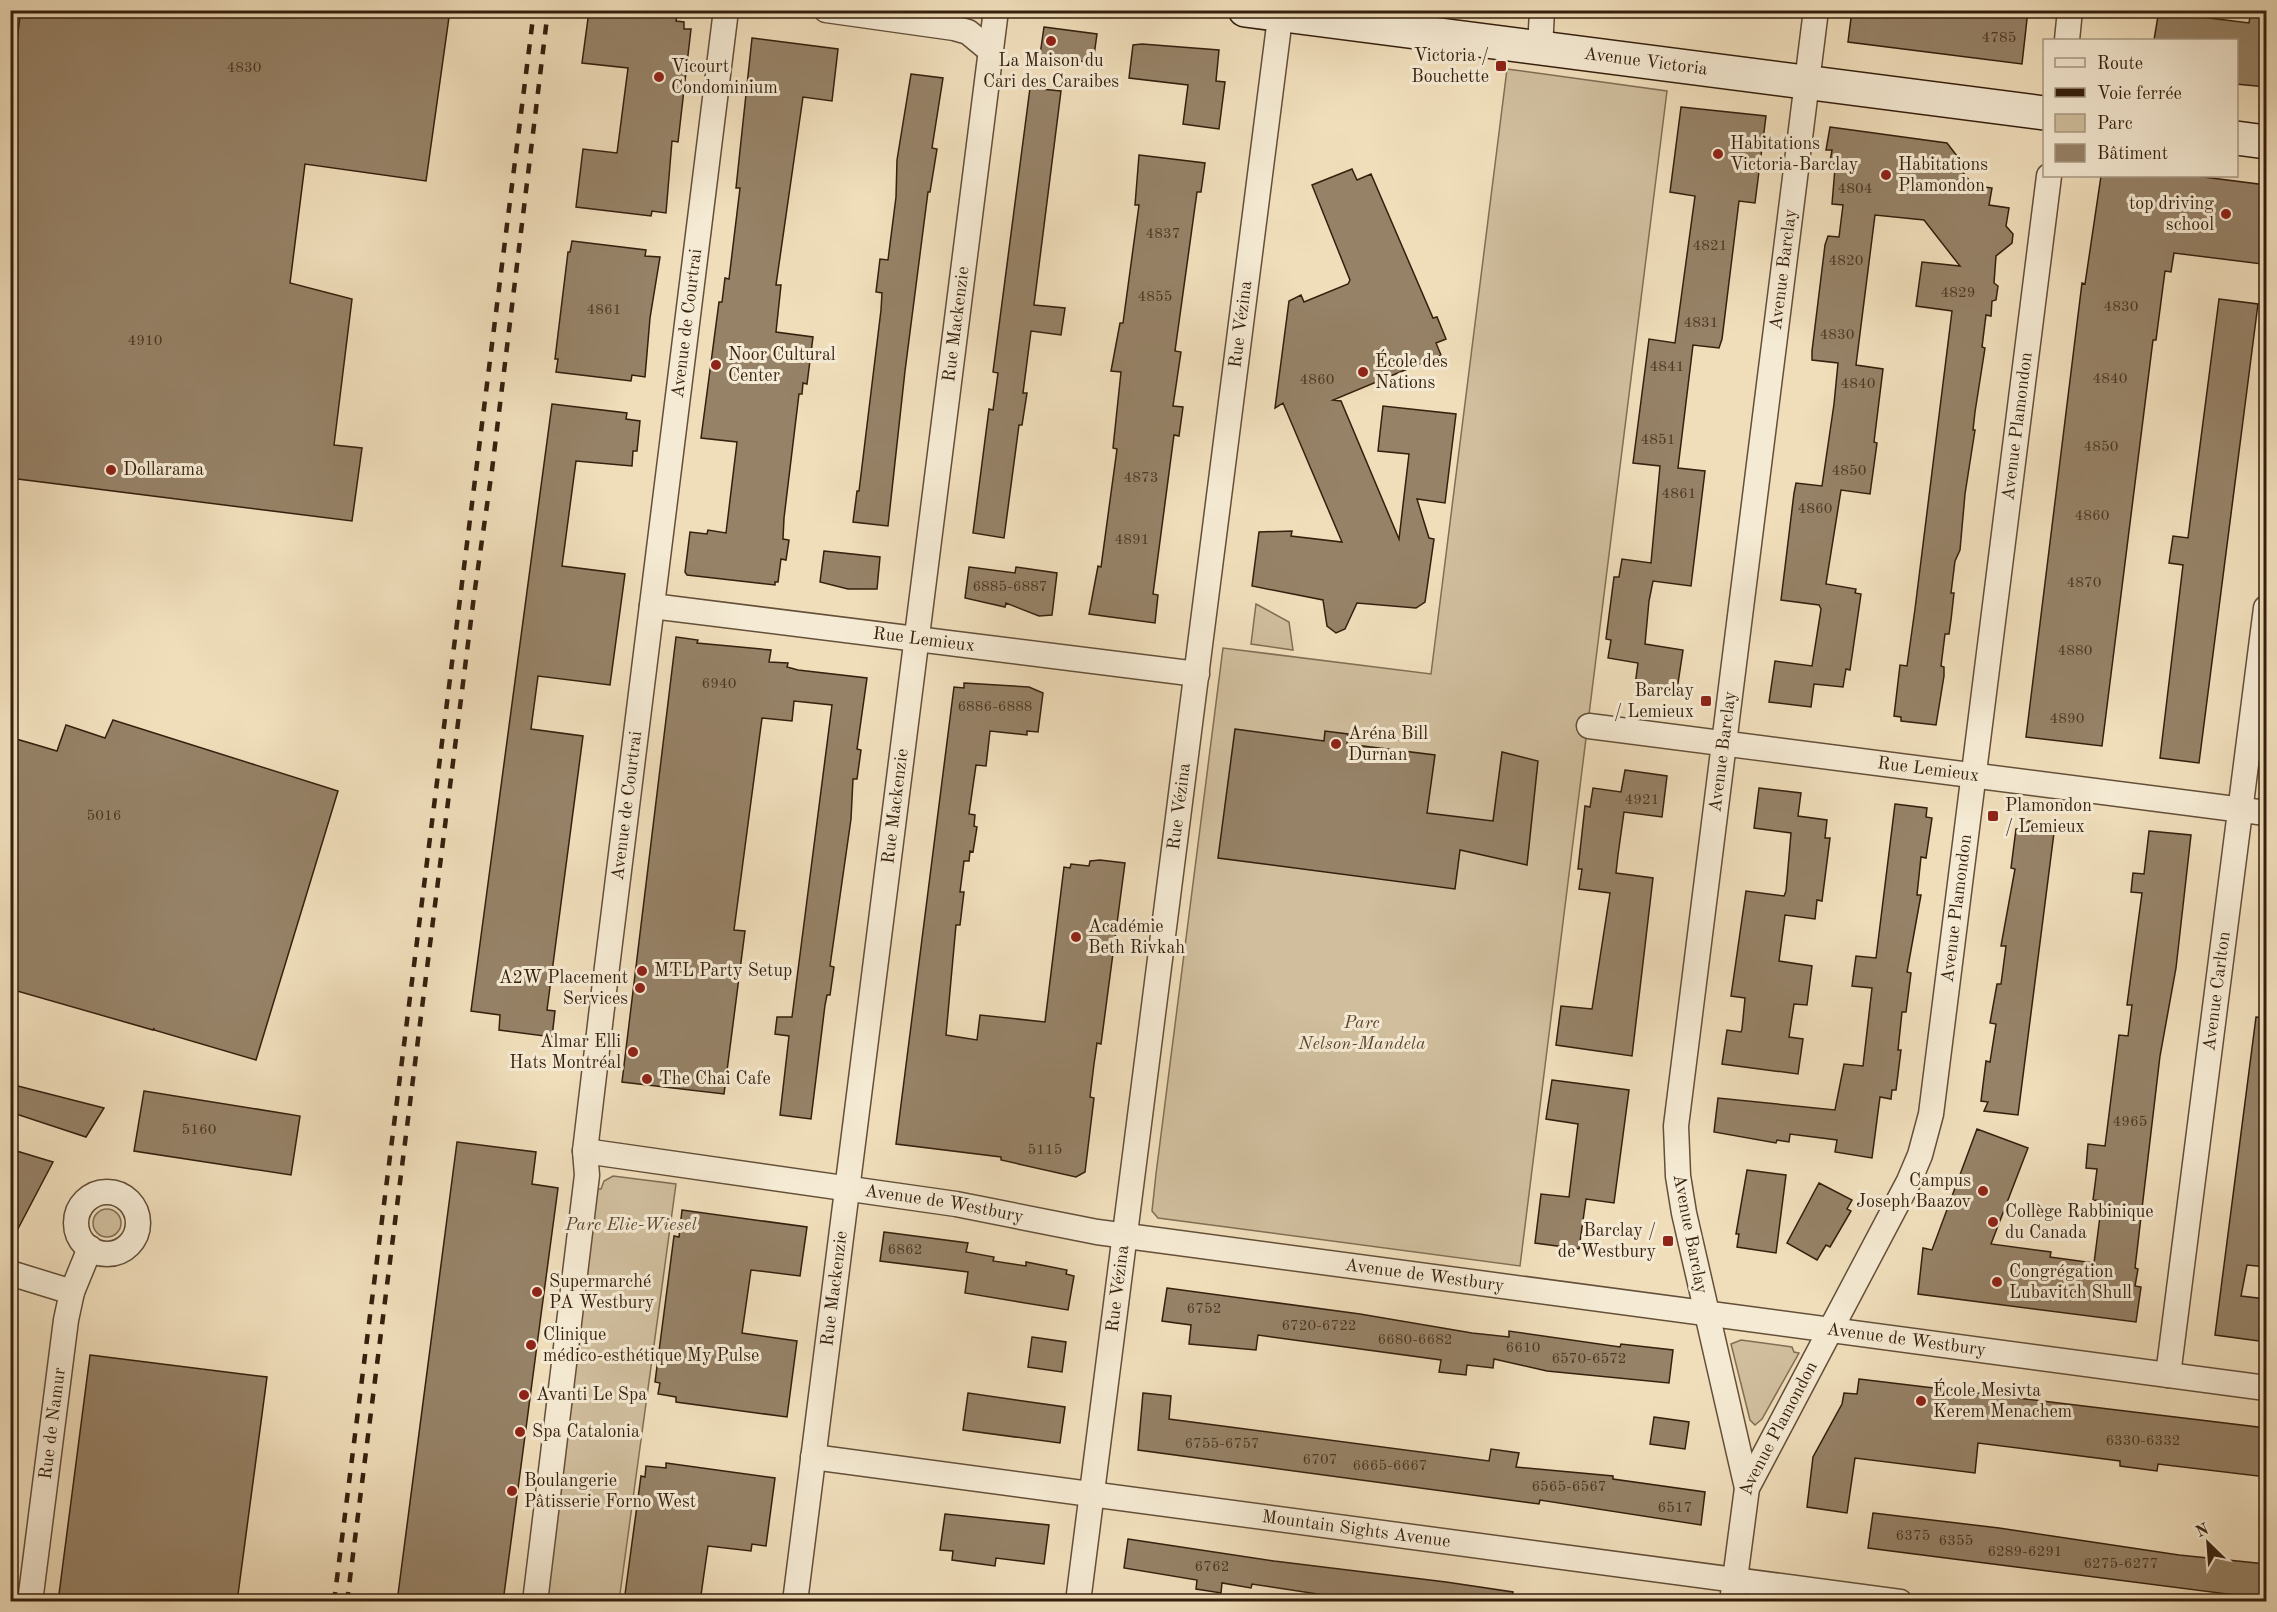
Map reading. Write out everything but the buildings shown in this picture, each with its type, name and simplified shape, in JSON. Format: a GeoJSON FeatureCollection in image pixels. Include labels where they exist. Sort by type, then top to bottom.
{"type":"FeatureCollection","features":[{"type":"Feature","properties":{"kind":"street","name":"Avenue de Courtrai"},"geometry":{"type":"LineString","coordinates":[[535,1602],[587,1175],[585,1151],[726,10]]}},
{"type":"Feature","properties":{"kind":"street"},"geometry":{"type":"LineString","coordinates":[[826,10],[954,28],[968,32],[991,51]]}},
{"type":"Feature","properties":{"kind":"street","name":"Rue Mackenzie"},"geometry":{"type":"LineString","coordinates":[[795,1602],[996,10]]}},
{"type":"Feature","properties":{"kind":"street","name":"Avenue Victoria"},"geometry":{"type":"LineString","coordinates":[[1245,10],[2043,113]]}},
{"type":"Feature","properties":{"kind":"street"},"geometry":{"type":"LineString","coordinates":[[1540,49],[1542,10]]}},
{"type":"Feature","properties":{"kind":"street","name":"Avenue Barclay"},"geometry":{"type":"LineString","coordinates":[[1747,1488],[1680,1194],[1676,1126],[1816,10]]}},
{"type":"Feature","properties":{"kind":"street"},"geometry":{"type":"LineString","coordinates":[[2067,39],[2070,10]]}},
{"type":"Feature","properties":{"kind":"street","name":"Rue Vézina"},"geometry":{"type":"LineString","coordinates":[[1078,1602],[1281,13]]}},
{"type":"Feature","properties":{"kind":"street"},"geometry":{"type":"LineString","coordinates":[[2238,138],[2266,142]]}},
{"type":"Feature","properties":{"kind":"street","name":"Avenue Plamondon"},"geometry":{"type":"LineString","coordinates":[[1734,1591],[1747,1488],[1909,1181],[1928,1128],[1938,1072],[2049,177]]}},
{"type":"Feature","properties":{"kind":"street","name":"Rue Lemieux"},"geometry":{"type":"LineString","coordinates":[[652,606],[1197,674]]}},
{"type":"Feature","properties":{"kind":"street","name":"Avenue Carlton"},"geometry":{"type":"LineString","coordinates":[[2168,1375],[2266,608]]}},
{"type":"Feature","properties":{"kind":"street","name":"Rue Lemieux"},"geometry":{"type":"LineString","coordinates":[[1589,726],[2266,813]]}},
{"type":"Feature","properties":{"kind":"street","name":"Avenue de Westbury"},"geometry":{"type":"LineString","coordinates":[[585,1151],[847,1187],[983,1209],[1125,1236],[2266,1388]]}},
{"type":"Feature","properties":{"kind":"street","name":"Rue de Namur"},"geometry":{"type":"LineString","coordinates":[[30,1602],[72,1292],[90,1248]]}},
{"type":"Feature","properties":{"kind":"street"},"geometry":{"type":"LineString","coordinates":[[10,1273],[72,1292]]}},
{"type":"Feature","properties":{"kind":"street","name":"Mountain Sights Avenue"},"geometry":{"type":"LineString","coordinates":[[813,1457],[1092,1493],[1734,1591],[1899,1602]]}},
{"type":"Feature","properties":{"kind":"green space","name":"Parc Nelson-Mandela"},"geometry":{"type":"Polygon","coordinates":[[[1507,69],[1667,91],[1520,1266],[1158,1218],[1152,1211],[1156,1174],[1223,648],[1431,674],[1507,69]]]}},
{"type":"Feature","properties":{"kind":"green space"},"geometry":{"type":"Polygon","coordinates":[[[1256,604],[1289,622],[1293,650],[1251,644],[1256,604]]]}},
{"type":"Feature","properties":{"kind":"green space","name":"Parc Elie-Wiesel"},"geometry":{"type":"Polygon","coordinates":[[[613,1176],[676,1184],[619,1601],[544,1602],[596,1189],[601,1189],[604,1181],[613,1176]]]}},
{"type":"Feature","properties":{"kind":"green space"},"geometry":{"type":"Polygon","coordinates":[[[107,1209],[117,1213],[121,1223],[117,1233],[107,1237],[97,1233],[93,1223],[97,1213],[107,1209]]]}},
{"type":"Feature","properties":{"kind":"green space"},"geometry":{"type":"Polygon","coordinates":[[[1741,1340],[1792,1347],[1794,1352],[1799,1353],[1762,1419],[1755,1425],[1750,1420],[1731,1344],[1741,1340]]]}},
{"type":"Feature","properties":{"kind":"railway"},"geometry":{"type":"LineString","coordinates":[[334,1602],[534,10]]}},
{"type":"Feature","properties":{"kind":"railway"},"geometry":{"type":"LineString","coordinates":[[347,1602],[474,596],[492,470],[548,10]]}},
{"type":"Feature","properties":{"kind":"place","name":"La Maison du Cari des Caraibes"},"geometry":{"type":"Point","coordinates":[1051,41]}},
{"type":"Feature","properties":{"kind":"place","name":"Victoria / Bouchette"},"geometry":{"type":"Point","coordinates":[1501,66]}},
{"type":"Feature","properties":{"kind":"place","name":"Vicourt Condominium"},"geometry":{"type":"Point","coordinates":[659,77]}},
{"type":"Feature","properties":{"kind":"place","name":"Habitations Victoria-Barclay"},"geometry":{"type":"Point","coordinates":[1718,154]}},
{"type":"Feature","properties":{"kind":"place","name":"Habitations Plamondon"},"geometry":{"type":"Point","coordinates":[1886,175]}},
{"type":"Feature","properties":{"kind":"place","name":"top driving school"},"geometry":{"type":"Point","coordinates":[2226,214]}},
{"type":"Feature","properties":{"kind":"place","name":"Noor Cultural Center"},"geometry":{"type":"Point","coordinates":[716,365]}},
{"type":"Feature","properties":{"kind":"place","name":"École des Nations"},"geometry":{"type":"Point","coordinates":[1363,372]}},
{"type":"Feature","properties":{"kind":"place","name":"Dollarama"},"geometry":{"type":"Point","coordinates":[111,470]}},
{"type":"Feature","properties":{"kind":"place","name":"Barclay / Lemieux"},"geometry":{"type":"Point","coordinates":[1706,701]}},
{"type":"Feature","properties":{"kind":"place","name":"Aréna Bill Durnan"},"geometry":{"type":"Point","coordinates":[1336,744]}},
{"type":"Feature","properties":{"kind":"place","name":"Plamondon / Lemieux"},"geometry":{"type":"Point","coordinates":[1993,816]}},
{"type":"Feature","properties":{"kind":"place","name":"Académie Beth Rivkah"},"geometry":{"type":"Point","coordinates":[1076,937]}},
{"type":"Feature","properties":{"kind":"place","name":"MTL Party Setup"},"geometry":{"type":"Point","coordinates":[642,971]}},
{"type":"Feature","properties":{"kind":"place","name":"A2W Placement Services"},"geometry":{"type":"Point","coordinates":[640,988]}},
{"type":"Feature","properties":{"kind":"place","name":"Almar Elli Hats Montréal"},"geometry":{"type":"Point","coordinates":[633,1052]}},
{"type":"Feature","properties":{"kind":"place","name":"The Chai Cafe"},"geometry":{"type":"Point","coordinates":[647,1079]}},
{"type":"Feature","properties":{"kind":"place","name":"Campus Joseph Baazov"},"geometry":{"type":"Point","coordinates":[1983,1191]}},
{"type":"Feature","properties":{"kind":"place","name":"Collège Rabbinique du Canada"},"geometry":{"type":"Point","coordinates":[1993,1222]}},
{"type":"Feature","properties":{"kind":"place","name":"Barclay / de Westbury"},"geometry":{"type":"Point","coordinates":[1668,1241]}},
{"type":"Feature","properties":{"kind":"place","name":"Congrégation Lubavitch Shull"},"geometry":{"type":"Point","coordinates":[1997,1282]}},
{"type":"Feature","properties":{"kind":"place","name":"Supermarché PA Westbury"},"geometry":{"type":"Point","coordinates":[537,1292]}},
{"type":"Feature","properties":{"kind":"place","name":"Clinique médico-esthétique My Pulse"},"geometry":{"type":"Point","coordinates":[531,1345]}},
{"type":"Feature","properties":{"kind":"place","name":"Avanti Le Spa"},"geometry":{"type":"Point","coordinates":[524,1395]}},
{"type":"Feature","properties":{"kind":"place","name":"École Mesivta Kerem Menachem"},"geometry":{"type":"Point","coordinates":[1921,1401]}},
{"type":"Feature","properties":{"kind":"place","name":"Spa Catalonia"},"geometry":{"type":"Point","coordinates":[520,1432]}},
{"type":"Feature","properties":{"kind":"place","name":"Boulangerie Pâtisserie Forno West"},"geometry":{"type":"Point","coordinates":[512,1491]}}]}
